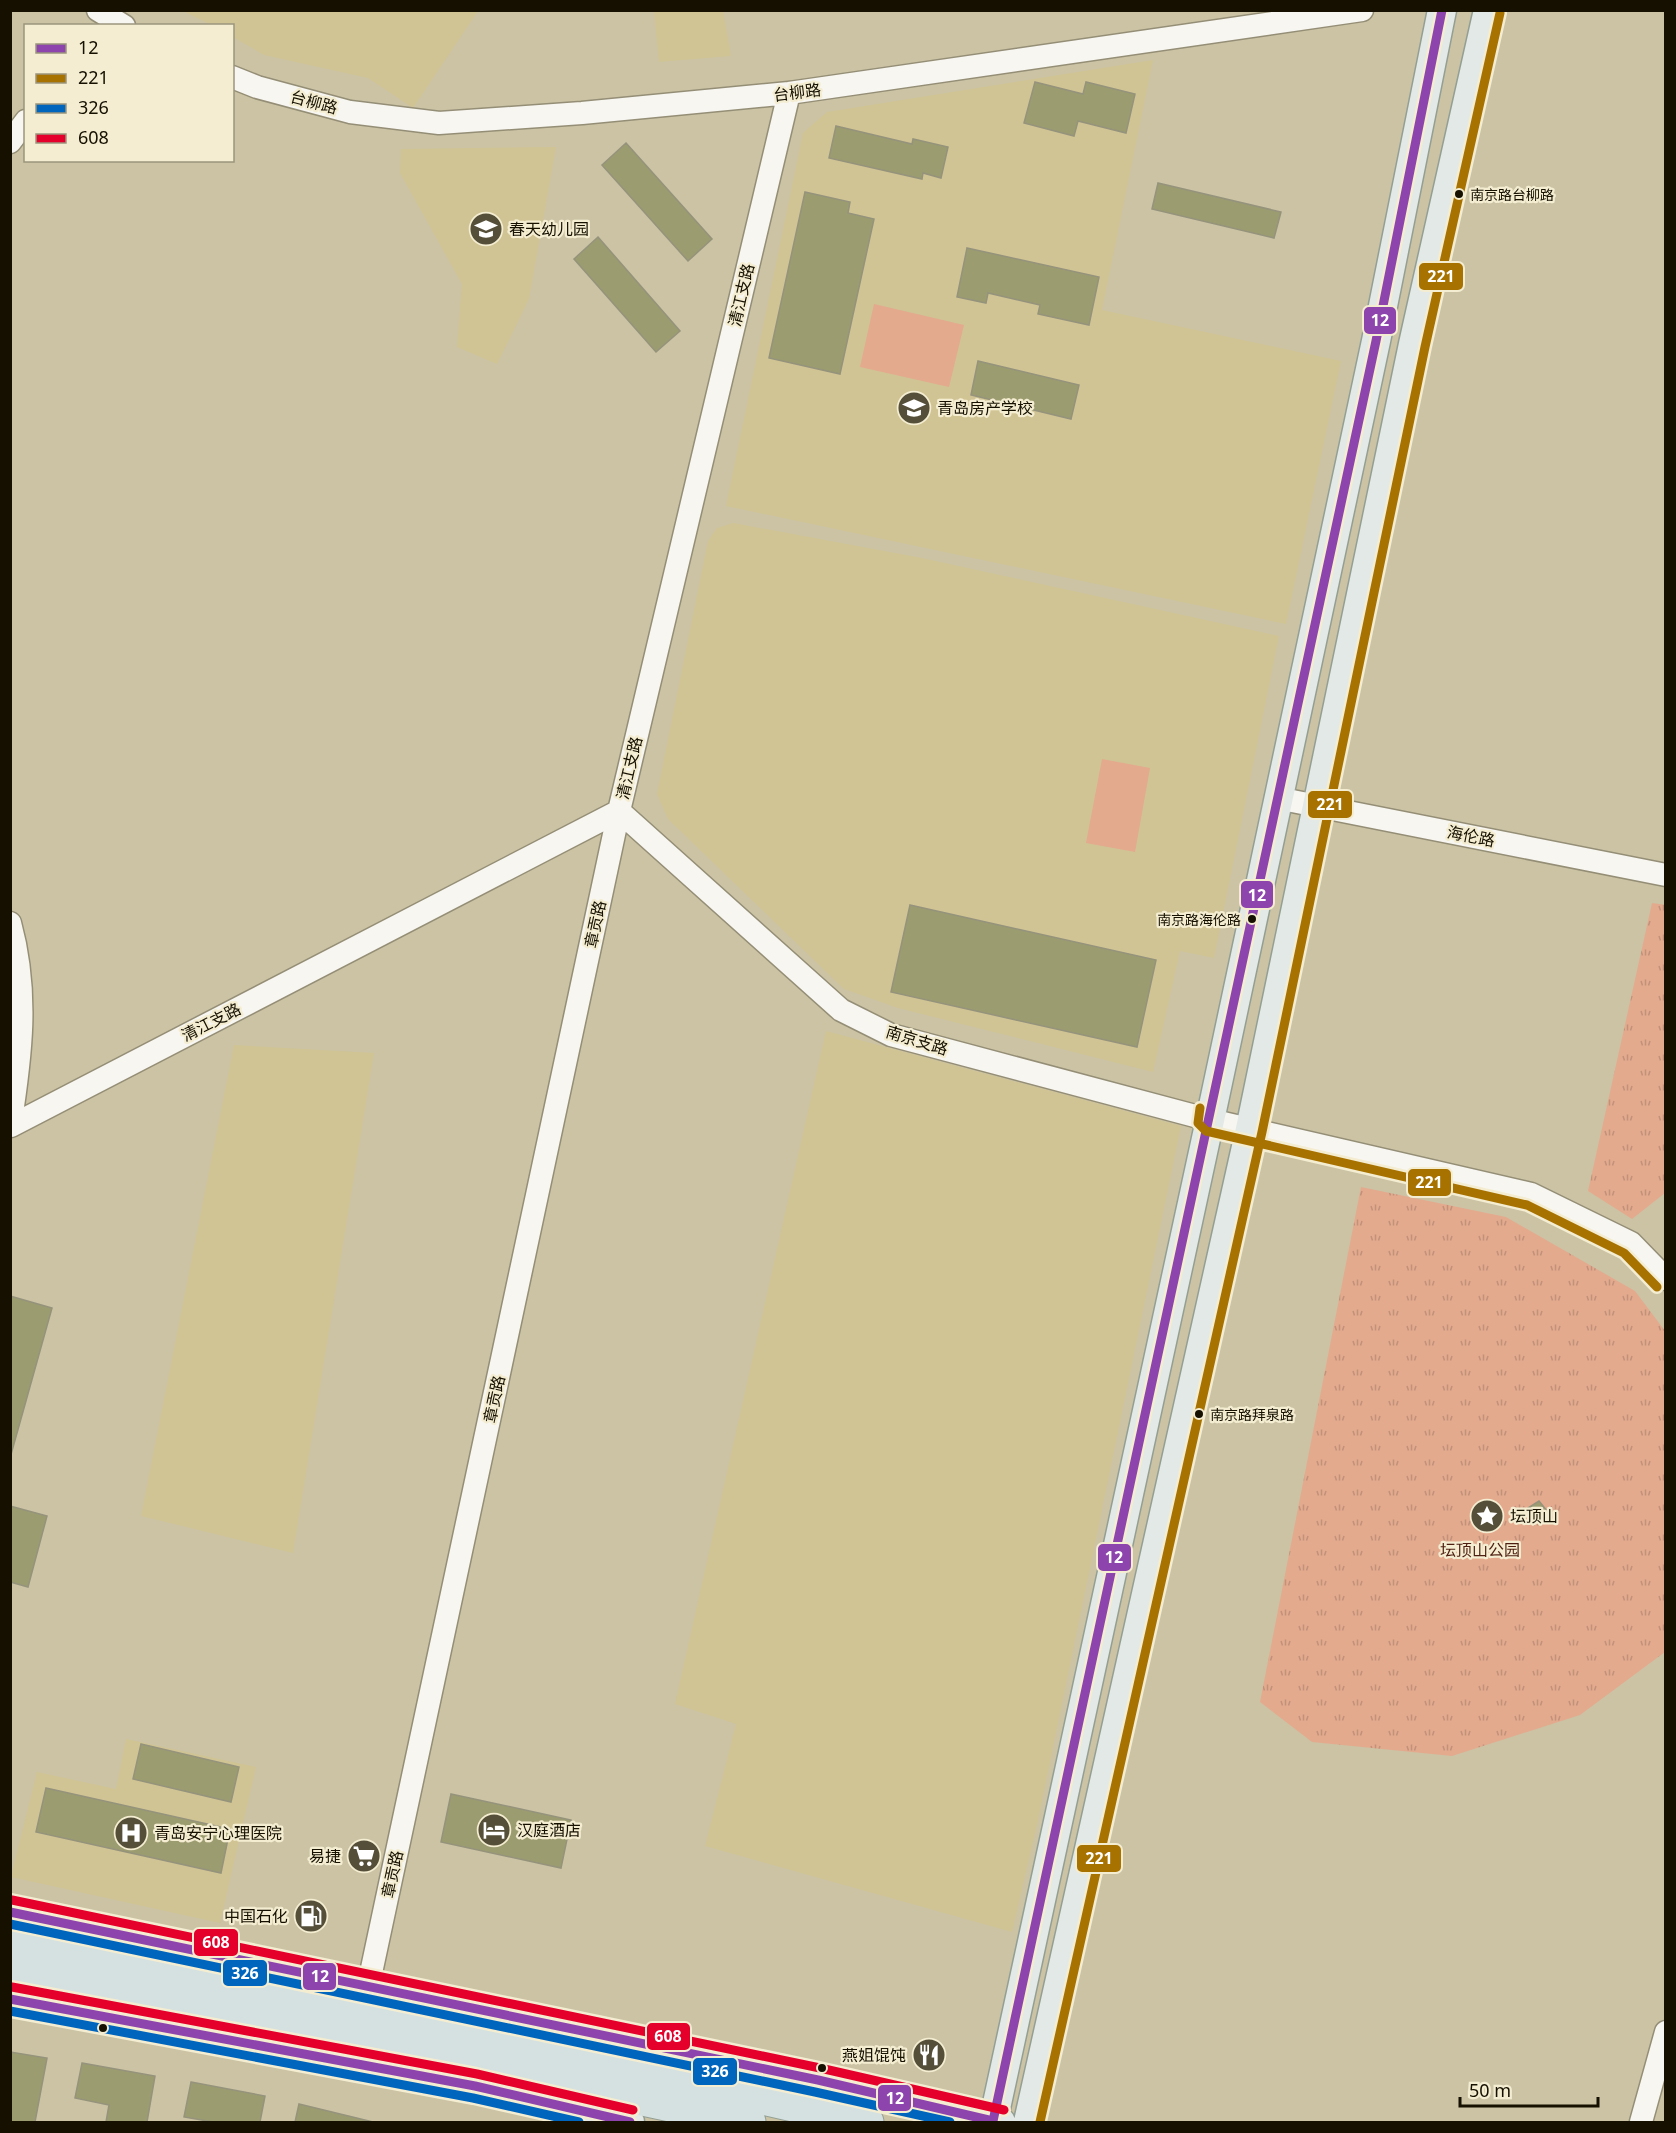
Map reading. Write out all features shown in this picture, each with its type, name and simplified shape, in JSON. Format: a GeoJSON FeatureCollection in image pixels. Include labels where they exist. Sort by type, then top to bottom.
{"type":"FeatureCollection","features":[{"type":"Feature","properties":{"kind":"highway"},"geometry":{"type":"LineString","coordinates":[[10,1941],[272,1991],[576,2055],[867,2122]]}},
{"type":"Feature","properties":{"kind":"highway"},"geometry":{"type":"LineString","coordinates":[[10,1970],[272,2019],[749,2122]]}},
{"type":"Feature","properties":{"kind":"main road"},"geometry":{"type":"LineString","coordinates":[[10,1912],[818,2080],[996,2122],[1373,352],[1442,10]]}},
{"type":"Feature","properties":{"kind":"main road"},"geometry":{"type":"LineString","coordinates":[[1028,2122],[1250,1129],[1319,806],[1413,344],[1488,10]]}},
{"type":"Feature","properties":{"kind":"main road"},"geometry":{"type":"LineString","coordinates":[[10,1999],[475,2086],[630,2122]]}},
{"type":"Feature","properties":{"kind":"street","name":"台柳路"},"geometry":{"type":"LineString","coordinates":[[234,78],[257,87],[350,112],[439,123],[582,113],[789,93],[1362,10]]}},
{"type":"Feature","properties":{"kind":"street"},"geometry":{"type":"LineString","coordinates":[[101,15],[120,24]]}},
{"type":"Feature","properties":{"kind":"street","name":"清江支路"},"geometry":{"type":"LineString","coordinates":[[11,1126],[619,811],[789,93]]}},
{"type":"Feature","properties":{"kind":"street"},"geometry":{"type":"LineString","coordinates":[[10,142],[24,124]]}},
{"type":"Feature","properties":{"kind":"street","name":"海伦路"},"geometry":{"type":"LineString","coordinates":[[1277,798],[1665,875]]}},
{"type":"Feature","properties":{"kind":"street","name":"南京支路"},"geometry":{"type":"LineString","coordinates":[[619,811],[841,1010],[891,1035],[1210,1120],[1531,1194],[1631,1243],[1665,1280]]}},
{"type":"Feature","properties":{"kind":"street","name":"章贡路"},"geometry":{"type":"LineString","coordinates":[[368,1987],[619,811]]}},
{"type":"Feature","properties":{"kind":"street"},"geometry":{"type":"LineString","coordinates":[[10,923],[22,974],[22,1043],[11,1126]]}},
{"type":"Feature","properties":{"kind":"street"},"geometry":{"type":"LineString","coordinates":[[1641,2122],[1665,2032]]}},
{"type":"Feature","properties":{"kind":"shaded area"},"geometry":{"type":"Polygon","coordinates":[[[183,11],[478,11],[413,108],[368,78],[264,55],[234,38],[234,24],[209,24],[183,11]]]}},
{"type":"Feature","properties":{"kind":"shaded area"},"geometry":{"type":"Polygon","coordinates":[[[654,11],[723,11],[731,56],[659,62],[654,11]]]}},
{"type":"Feature","properties":{"kind":"shaded area","name":"青岛房产学校"},"geometry":{"type":"Polygon","coordinates":[[[1153,60],[1102,310],[1341,361],[1286,624],[726,506],[803,133],[827,112],[1153,60]]]}},
{"type":"Feature","properties":{"kind":"shaded area","name":"春天幼儿园"},"geometry":{"type":"Polygon","coordinates":[[[556,147],[529,299],[497,364],[457,347],[462,284],[400,173],[401,149],[556,147]]]}},
{"type":"Feature","properties":{"kind":"shaded area"},"geometry":{"type":"Polygon","coordinates":[[[733,523],[922,558],[1279,636],[1214,958],[1180,951],[1153,1072],[898,1008],[844,989],[668,819],[657,794],[708,541],[717,528],[733,523]]]}},
{"type":"Feature","properties":{"kind":"shaded area"},"geometry":{"type":"Polygon","coordinates":[[[826,1031],[1181,1126],[1038,1820],[1012,1932],[705,1846],[736,1724],[675,1704],[826,1031]]]}},
{"type":"Feature","properties":{"kind":"shaded area"},"geometry":{"type":"Polygon","coordinates":[[[234,1045],[374,1053],[293,1553],[141,1516],[234,1045]]]}},
{"type":"Feature","properties":{"kind":"shaded area","name":"青岛安宁心理医院"},"geometry":{"type":"Polygon","coordinates":[[[126,1739],[256,1767],[220,1923],[11,1877],[37,1772],[116,1789],[126,1739]]]}},
{"type":"Feature","properties":{"kind":"green space"},"geometry":{"type":"Polygon","coordinates":[[[874,304],[964,325],[949,387],[860,367],[874,304]]]}},
{"type":"Feature","properties":{"kind":"green space"},"geometry":{"type":"Polygon","coordinates":[[[1102,759],[1150,768],[1135,852],[1086,843],[1102,759]]]}},
{"type":"Feature","properties":{"kind":"green space"},"geometry":{"type":"Polygon","coordinates":[[[1652,903],[1666,905],[1665,1193],[1632,1219],[1588,1191],[1652,903]]]}},
{"type":"Feature","properties":{"kind":"green space","name":"坛顶山公园"},"geometry":{"type":"Polygon","coordinates":[[[1361,1187],[1506,1217],[1635,1291],[1665,1331],[1665,1652],[1580,1715],[1452,1756],[1312,1742],[1260,1702],[1361,1187]]]}},
{"type":"Feature","properties":{"kind":"building"},"geometry":{"type":"Polygon","coordinates":[[[1035,82],[1083,94],[1086,82],[1135,94],[1126,133],[1078,121],[1074,136],[1024,123],[1035,82]]]}},
{"type":"Feature","properties":{"kind":"building"},"geometry":{"type":"Polygon","coordinates":[[[836,126],[912,144],[913,139],[948,147],[941,178],[923,173],[922,179],[829,158],[836,126]]]}},
{"type":"Feature","properties":{"kind":"building"},"geometry":{"type":"Polygon","coordinates":[[[626,143],[712,239],[688,261],[602,165],[626,143]]]}},
{"type":"Feature","properties":{"kind":"building"},"geometry":{"type":"Polygon","coordinates":[[[1158,183],[1281,212],[1274,238],[1152,209],[1158,183]]]}},
{"type":"Feature","properties":{"kind":"building"},"geometry":{"type":"Polygon","coordinates":[[[805,192],[850,202],[848,213],[874,219],[840,374],[769,358],[805,192]]]}},
{"type":"Feature","properties":{"kind":"building"},"geometry":{"type":"Polygon","coordinates":[[[598,237],[680,331],[656,352],[574,259],[598,237]]]}},
{"type":"Feature","properties":{"kind":"building"},"geometry":{"type":"Polygon","coordinates":[[[967,248],[1099,277],[1089,325],[1038,314],[1040,305],[988,293],[986,303],[957,297],[967,248]]]}},
{"type":"Feature","properties":{"kind":"building"},"geometry":{"type":"Polygon","coordinates":[[[978,361],[1079,385],[1071,419],[971,395],[978,361]]]}},
{"type":"Feature","properties":{"kind":"building"},"geometry":{"type":"Polygon","coordinates":[[[910,905],[1156,960],[1137,1047],[891,992],[910,905]]]}},
{"type":"Feature","properties":{"kind":"building"},"geometry":{"type":"Polygon","coordinates":[[[10,1296],[52,1308],[10,1458],[10,1296]]]}},
{"type":"Feature","properties":{"kind":"building"},"geometry":{"type":"Polygon","coordinates":[[[1539,1501],[1548,1512],[1536,1520],[1528,1508],[1539,1501]]]}},
{"type":"Feature","properties":{"kind":"building"},"geometry":{"type":"Polygon","coordinates":[[[10,1506],[47,1516],[28,1587],[10,1582],[10,1506]]]}},
{"type":"Feature","properties":{"kind":"building"},"geometry":{"type":"Polygon","coordinates":[[[141,1744],[239,1767],[231,1802],[133,1779],[141,1744]]]}},
{"type":"Feature","properties":{"kind":"building"},"geometry":{"type":"Polygon","coordinates":[[[46,1788],[230,1829],[221,1873],[36,1832],[46,1788]]]}},
{"type":"Feature","properties":{"kind":"building"},"geometry":{"type":"Polygon","coordinates":[[[451,1794],[571,1820],[561,1868],[441,1842],[451,1794]]]}},
{"type":"Feature","properties":{"kind":"building"},"geometry":{"type":"Polygon","coordinates":[[[10,2052],[47,2058],[35,2122],[10,2122],[10,2052]]]}},
{"type":"Feature","properties":{"kind":"building"},"geometry":{"type":"Polygon","coordinates":[[[82,2063],[155,2076],[147,2122],[106,2122],[109,2105],[75,2098],[82,2063]]]}},
{"type":"Feature","properties":{"kind":"building"},"geometry":{"type":"Polygon","coordinates":[[[191,2082],[265,2096],[260,2122],[213,2122],[184,2117],[191,2082]]]}},
{"type":"Feature","properties":{"kind":"building"},"geometry":{"type":"Polygon","coordinates":[[[299,2104],[373,2122],[295,2122],[299,2104]]]}},
{"type":"Feature","properties":{"kind":"transit line","name":"12"},"geometry":{"type":"LineString","coordinates":[[10,1912],[818,2080],[993,2121],[1376,341],[1442,10]]}},
{"type":"Feature","properties":{"kind":"transit line","name":"221"},"geometry":{"type":"LineString","coordinates":[[1040,2122],[1262,1132],[1425,347],[1500,13]]}},
{"type":"Feature","properties":{"kind":"transit line","name":"221"},"geometry":{"type":"LineString","coordinates":[[1200,1108],[1198,1123],[1206,1131],[1527,1205],[1624,1253],[1657,1287]]}},
{"type":"Feature","properties":{"kind":"transit line","name":"608"},"geometry":{"type":"LineString","coordinates":[[12,1900],[820,2068],[1004,2110]]}},
{"type":"Feature","properties":{"kind":"transit line","name":"326"},"geometry":{"type":"LineString","coordinates":[[10,1924],[950,2122]]}},
{"type":"Feature","properties":{"kind":"transit line","name":"608"},"geometry":{"type":"LineString","coordinates":[[12,1987],[477,2074],[633,2110]]}},
{"type":"Feature","properties":{"kind":"transit line","name":"12"},"geometry":{"type":"LineString","coordinates":[[10,1999],[475,2086],[630,2122]]}},
{"type":"Feature","properties":{"kind":"transit line","name":"326"},"geometry":{"type":"LineString","coordinates":[[10,2011],[473,2098],[579,2122]]}},
{"type":"Feature","properties":{"kind":"place","name":"南京路台柳路"},"geometry":{"type":"Point","coordinates":[1459,194]}},
{"type":"Feature","properties":{"kind":"place","name":"春天幼儿园"},"geometry":{"type":"Point","coordinates":[486,229]}},
{"type":"Feature","properties":{"kind":"place","name":"青岛房产学校"},"geometry":{"type":"Point","coordinates":[914,408]}},
{"type":"Feature","properties":{"kind":"place","name":"南京路海伦路"},"geometry":{"type":"Point","coordinates":[1252,919]}},
{"type":"Feature","properties":{"kind":"place","name":"南京路拜泉路"},"geometry":{"type":"Point","coordinates":[1199,1414]}},
{"type":"Feature","properties":{"kind":"place","name":"坛顶山"},"geometry":{"type":"Point","coordinates":[1487,1516]}},
{"type":"Feature","properties":{"kind":"place","name":"汉庭酒店"},"geometry":{"type":"Point","coordinates":[494,1830]}},
{"type":"Feature","properties":{"kind":"place","name":"青岛安宁心理医院"},"geometry":{"type":"Point","coordinates":[131,1833]}},
{"type":"Feature","properties":{"kind":"place","name":"易捷"},"geometry":{"type":"Point","coordinates":[364,1856]}},
{"type":"Feature","properties":{"kind":"place","name":"中国石化"},"geometry":{"type":"Point","coordinates":[311,1916]}},
{"type":"Feature","properties":{"kind":"place","name":"燕姐馄饨"},"geometry":{"type":"Point","coordinates":[929,2055]}}]}
